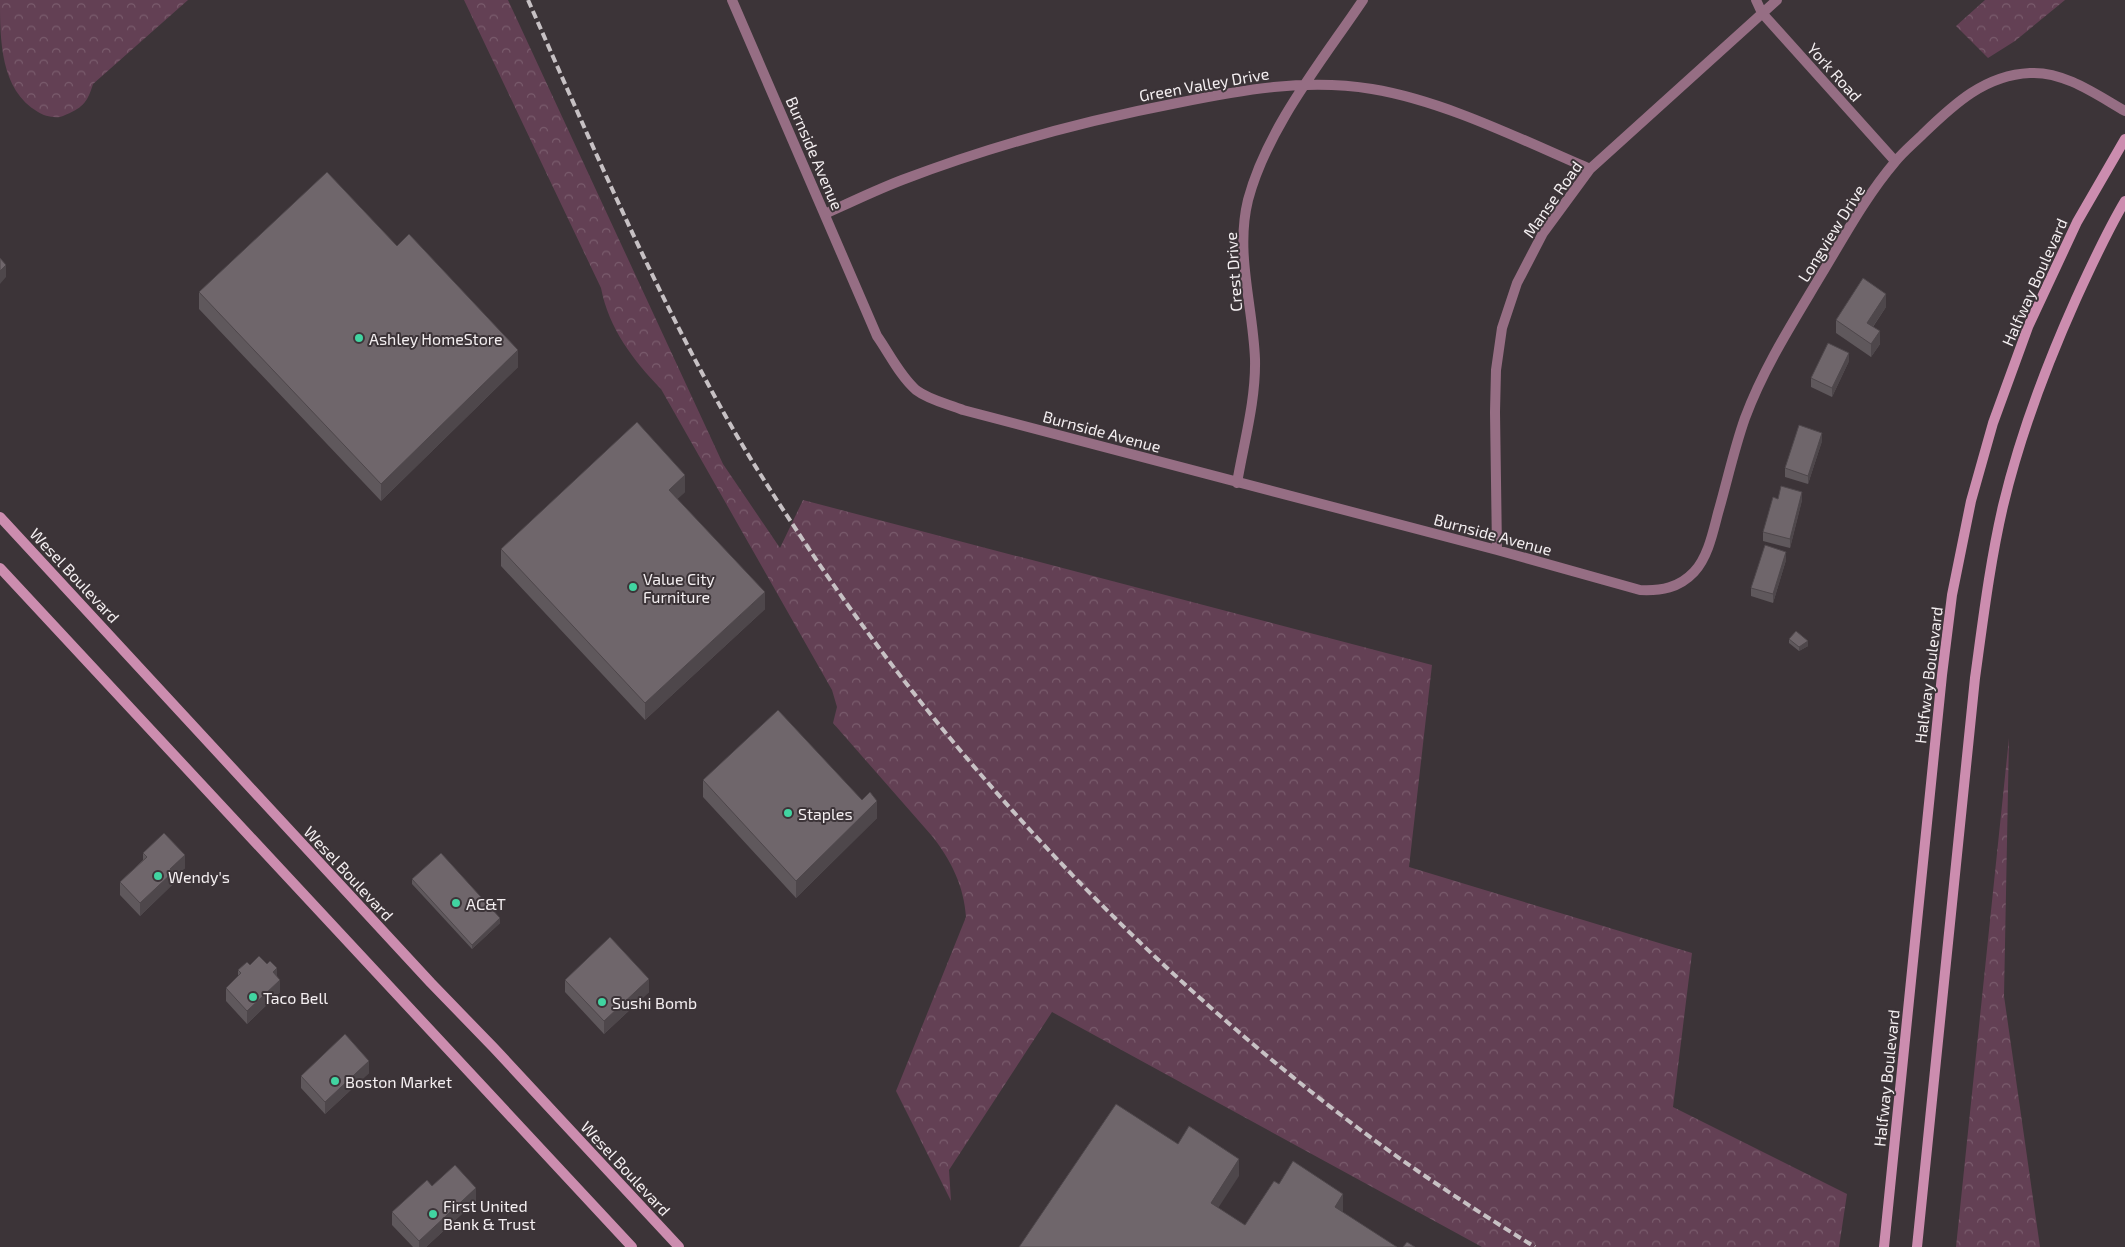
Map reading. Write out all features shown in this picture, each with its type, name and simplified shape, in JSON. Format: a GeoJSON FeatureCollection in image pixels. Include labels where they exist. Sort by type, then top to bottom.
{"type":"FeatureCollection","features":[{"type":"Feature","properties":{"kind":"main road","name":"Halfway Boulevard"},"geometry":{"type":"LineString","coordinates":[[1884,1247],[1942,675],[1952,595],[1971,501],[1993,423],[2028,327],[2077,222],[2125,139]]}},
{"type":"Feature","properties":{"kind":"main road"},"geometry":{"type":"LineString","coordinates":[[1916,1247],[1975,678],[1986,596],[2003,506],[2025,427],[2060,335],[2106,234],[2125,202]]}},
{"type":"Feature","properties":{"kind":"main road","name":"Wesel Boulevard"},"geometry":{"type":"LineString","coordinates":[[0,517],[430,983],[494,1048],[679,1247]]}},
{"type":"Feature","properties":{"kind":"main road"},"geometry":{"type":"LineString","coordinates":[[0,568],[632,1247]]}},
{"type":"Feature","properties":{"kind":"street","name":"Burnside Avenue"},"geometry":{"type":"LineString","coordinates":[[732,0],[877,336],[916,390],[935,400],[963,410],[1497,550],[1640,590],[1661,590],[1674,586],[1681,583],[1695,570]]}},
{"type":"Feature","properties":{"kind":"street","name":"Crest Drive"},"geometry":{"type":"LineString","coordinates":[[1237,483],[1253,397],[1255,361],[1253,326],[1244,269],[1243,232],[1248,201],[1261,165],[1278,130],[1363,0]]}},
{"type":"Feature","properties":{"kind":"street","name":"York Road"},"geometry":{"type":"LineString","coordinates":[[1756,0],[1762,13],[1895,162]]}},
{"type":"Feature","properties":{"kind":"street","name":"Manse Road"},"geometry":{"type":"LineString","coordinates":[[1497,550],[1496,370],[1502,328],[1517,284],[1543,234],[1590,169],[1776,0]]}},
{"type":"Feature","properties":{"kind":"street","name":"Longview Drive"},"geometry":{"type":"LineString","coordinates":[[1695,570],[1710,543],[1744,422],[1758,386],[1779,345],[1861,209],[1895,162],[1948,110],[1974,90],[1998,78],[2031,73],[2052,75],[2080,86],[2125,110]]}},
{"type":"Feature","properties":{"kind":"street","name":"Green Valley Drive"},"geometry":{"type":"LineString","coordinates":[[825,214],[901,180],[976,154],[1054,131],[1142,110],[1240,90],[1307,84],[1372,89],[1421,102],[1474,119],[1590,169]]}},
{"type":"Feature","properties":{"kind":"green space"},"geometry":{"type":"Polygon","coordinates":[[[0,0],[188,0],[93,84],[86,101],[79,108],[63,116],[50,117],[25,102],[16,91],[9,77],[2,47],[0,0]]]}},
{"type":"Feature","properties":{"kind":"green space"},"geometry":{"type":"Polygon","coordinates":[[[464,0],[508,0],[723,464],[780,548],[803,500],[1432,665],[1409,867],[1692,953],[1673,1107],[1847,1194],[1839,1247],[1482,1247],[1052,1012],[949,1170],[951,1201],[896,1091],[966,917],[963,895],[951,864],[932,836],[833,723],[837,707],[832,690],[661,389],[641,367],[616,330],[601,288],[464,0]]]}},
{"type":"Feature","properties":{"kind":"green space"},"geometry":{"type":"Polygon","coordinates":[[[1985,0],[2065,0],[2015,41],[1988,58],[1956,26],[1985,0]]]}},
{"type":"Feature","properties":{"kind":"green space"},"geometry":{"type":"Polygon","coordinates":[[[2009,738],[2004,996],[2040,1247],[1956,1247],[2009,738]]]}},
{"type":"Feature","properties":{"kind":"building","name":"Ashley HomeStore"},"geometry":{"type":"Polygon","coordinates":[[[327,172],[397,246],[409,234],[518,350],[381,484],[199,292],[327,172]]]}},
{"type":"Feature","properties":{"kind":"building"},"geometry":{"type":"Polygon","coordinates":[[[0,258],[6,265],[0,271],[0,258]]]}},
{"type":"Feature","properties":{"kind":"building"},"geometry":{"type":"Polygon","coordinates":[[[1863,278],[1886,294],[1867,323],[1880,331],[1871,344],[1836,320],[1863,278]]]}},
{"type":"Feature","properties":{"kind":"building"},"geometry":{"type":"Polygon","coordinates":[[[1828,343],[1849,353],[1832,388],[1811,378],[1828,343]]]}},
{"type":"Feature","properties":{"kind":"building","name":"Value City Furniture"},"geometry":{"type":"Polygon","coordinates":[[[637,422],[685,475],[669,490],[765,592],[645,703],[501,549],[637,422]]]}},
{"type":"Feature","properties":{"kind":"building"},"geometry":{"type":"Polygon","coordinates":[[[1799,425],[1822,433],[1808,476],[1785,468],[1799,425]]]}},
{"type":"Feature","properties":{"kind":"building"},"geometry":{"type":"Polygon","coordinates":[[[1781,486],[1802,492],[1790,539],[1763,532],[1773,497],[1778,499],[1781,486]]]}},
{"type":"Feature","properties":{"kind":"building"},"geometry":{"type":"Polygon","coordinates":[[[1765,545],[1786,552],[1773,594],[1751,588],[1765,545]]]}},
{"type":"Feature","properties":{"kind":"building"},"geometry":{"type":"Polygon","coordinates":[[[1796,631],[1808,641],[1799,647],[1789,639],[1796,631]]]}},
{"type":"Feature","properties":{"kind":"building","name":"Staples"},"geometry":{"type":"Polygon","coordinates":[[[778,710],[862,800],[870,792],[877,801],[796,881],[703,780],[778,710]]]}},
{"type":"Feature","properties":{"kind":"building","name":"Wendy's"},"geometry":{"type":"Polygon","coordinates":[[[164,833],[185,855],[170,869],[172,873],[140,903],[120,882],[147,857],[143,853],[164,833]]]}},
{"type":"Feature","properties":{"kind":"building","name":"AC&T"},"geometry":{"type":"Polygon","coordinates":[[[441,853],[500,918],[472,945],[412,879],[441,853]]]}},
{"type":"Feature","properties":{"kind":"building"},"geometry":{"type":"Polygon","coordinates":[[[610,937],[649,979],[604,1021],[565,980],[610,937]]]}},
{"type":"Feature","properties":{"kind":"building","name":"Taco Bell"},"geometry":{"type":"Polygon","coordinates":[[[259,956],[267,964],[270,961],[277,968],[273,972],[280,980],[247,1011],[226,988],[241,973],[238,970],[247,962],[250,965],[259,956]]]}},
{"type":"Feature","properties":{"kind":"building","name":"Boston Market"},"geometry":{"type":"Polygon","coordinates":[[[345,1034],[369,1061],[325,1102],[301,1076],[345,1034]]]}},
{"type":"Feature","properties":{"kind":"building"},"geometry":{"type":"Polygon","coordinates":[[[1116,1104],[1178,1144],[1189,1126],[1239,1159],[1211,1203],[1245,1225],[1274,1181],[1279,1184],[1293,1161],[1343,1194],[1335,1207],[1397,1247],[1019,1247],[1116,1104]]]}},
{"type":"Feature","properties":{"kind":"building","name":"First United Bank & Trust"},"geometry":{"type":"Polygon","coordinates":[[[455,1165],[476,1188],[419,1241],[392,1212],[427,1180],[432,1186],[455,1165]]]}},
{"type":"Feature","properties":{"kind":"building"},"geometry":{"type":"Polygon","coordinates":[[[1407,1242],[1415,1247],[1403,1247],[1407,1242]]]}},
{"type":"Feature","properties":{"kind":"railway"},"geometry":{"type":"LineString","coordinates":[[528,0],[646,262],[725,415],[753,463],[803,540],[861,623],[923,704],[988,782],[1056,858],[1127,930],[1201,999],[1278,1065],[1401,1160],[1535,1247]]}},
{"type":"Feature","properties":{"kind":"place","name":"Ashley HomeStore"},"geometry":{"type":"Point","coordinates":[359,338]}},
{"type":"Feature","properties":{"kind":"place","name":"Value City Furniture"},"geometry":{"type":"Point","coordinates":[633,587]}},
{"type":"Feature","properties":{"kind":"place","name":"Staples"},"geometry":{"type":"Point","coordinates":[788,813]}},
{"type":"Feature","properties":{"kind":"place","name":"Wendy's"},"geometry":{"type":"Point","coordinates":[158,876]}},
{"type":"Feature","properties":{"kind":"place","name":"AC&T"},"geometry":{"type":"Point","coordinates":[456,903]}},
{"type":"Feature","properties":{"kind":"place","name":"Taco Bell"},"geometry":{"type":"Point","coordinates":[253,997]}},
{"type":"Feature","properties":{"kind":"place","name":"Sushi Bomb"},"geometry":{"type":"Point","coordinates":[602,1002]}},
{"type":"Feature","properties":{"kind":"place","name":"Boston Market"},"geometry":{"type":"Point","coordinates":[335,1081]}},
{"type":"Feature","properties":{"kind":"place","name":"First United Bank & Trust"},"geometry":{"type":"Point","coordinates":[433,1214]}}]}
